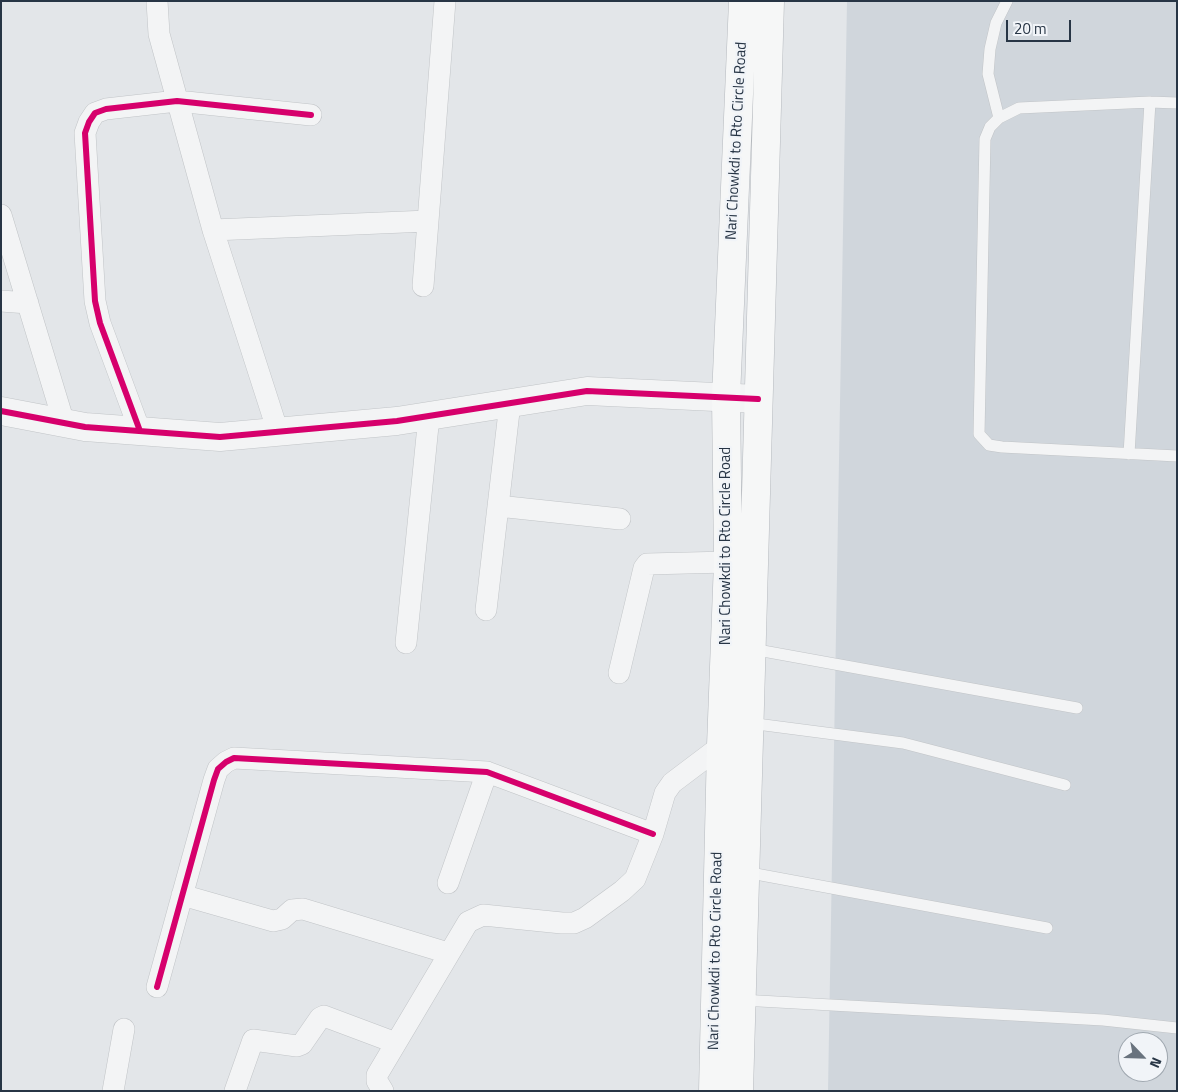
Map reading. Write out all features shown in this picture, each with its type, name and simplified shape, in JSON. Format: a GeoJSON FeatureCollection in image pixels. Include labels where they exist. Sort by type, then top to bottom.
{"type":"FeatureCollection","features":[{"type":"Feature","properties":{"kind":"highway","name":"Nari Chowkdi to Rto Circle Road"},"geometry":{"type":"LineString","coordinates":[[713,1091],[728,999],[721,746],[728,562],[726,396],[743,1]]}},
{"type":"Feature","properties":{"kind":"highway"},"geometry":{"type":"LineString","coordinates":[[739,1091],[728,999],[745,872],[770,1]]}},
{"type":"Feature","properties":{"kind":"street"},"geometry":{"type":"LineString","coordinates":[[157,1],[159,34],[213,230],[278,432]]}},
{"type":"Feature","properties":{"kind":"street"},"geometry":{"type":"LineString","coordinates":[[423,286],[445,1]]}},
{"type":"Feature","properties":{"kind":"street"},"geometry":{"type":"LineString","coordinates":[[140,431],[100,323],[95,300],[85,133],[89,122],[96,113],[106,109],[178,100],[311,115]]}},
{"type":"Feature","properties":{"kind":"street"},"geometry":{"type":"LineString","coordinates":[[1,215],[64,423]]}},
{"type":"Feature","properties":{"kind":"street"},"geometry":{"type":"LineString","coordinates":[[213,230],[428,221]]}},
{"type":"Feature","properties":{"kind":"street"},"geometry":{"type":"LineString","coordinates":[[1,301],[28,303]]}},
{"type":"Feature","properties":{"kind":"street"},"geometry":{"type":"LineString","coordinates":[[1,411],[64,423],[220,437],[429,416],[587,391],[726,396],[758,399]]}},
{"type":"Feature","properties":{"kind":"street"},"geometry":{"type":"LineString","coordinates":[[486,610],[510,403]]}},
{"type":"Feature","properties":{"kind":"street"},"geometry":{"type":"LineString","coordinates":[[406,643],[429,416]]}},
{"type":"Feature","properties":{"kind":"street"},"geometry":{"type":"LineString","coordinates":[[498,506],[620,520]]}},
{"type":"Feature","properties":{"kind":"street"},"geometry":{"type":"LineString","coordinates":[[618,672],[644,568],[647,564],[728,562]]}},
{"type":"Feature","properties":{"kind":"street"},"geometry":{"type":"LineString","coordinates":[[384,1091],[377,1081],[378,1075],[461,931],[475,917],[483,915],[562,923],[574,923],[585,918],[635,879],[653,834],[666,793],[672,783],[721,746]]}},
{"type":"Feature","properties":{"kind":"street"},"geometry":{"type":"LineString","coordinates":[[157,987],[214,780],[218,769],[234,758],[487,772],[653,834]]}},
{"type":"Feature","properties":{"kind":"street"},"geometry":{"type":"LineString","coordinates":[[448,883],[487,772]]}},
{"type":"Feature","properties":{"kind":"street"},"geometry":{"type":"LineString","coordinates":[[182,895],[273,921],[282,919],[292,910],[302,909],[448,953]]}},
{"type":"Feature","properties":{"kind":"street"},"geometry":{"type":"LineString","coordinates":[[235,1091],[253,1040],[297,1046],[302,1044],[320,1018],[324,1016],[396,1043]]}},
{"type":"Feature","properties":{"kind":"street"},"geometry":{"type":"LineString","coordinates":[[113,1091],[124,1030]]}},
{"type":"Feature","properties":{"kind":"lane"},"geometry":{"type":"LineString","coordinates":[[999,118],[988,74],[990,49],[996,23],[1007,1]]}},
{"type":"Feature","properties":{"kind":"lane"},"geometry":{"type":"LineString","coordinates":[[1129,454],[1150,102]]}},
{"type":"Feature","properties":{"kind":"lane"},"geometry":{"type":"LineString","coordinates":[[1177,104],[1150,102],[1020,108],[999,118],[990,127],[984,139],[979,434],[989,445],[1002,447],[1177,456]]}},
{"type":"Feature","properties":{"kind":"lane"},"geometry":{"type":"LineString","coordinates":[[751,649],[1077,708]]}},
{"type":"Feature","properties":{"kind":"lane"},"geometry":{"type":"LineString","coordinates":[[749,723],[903,743],[1065,785]]}},
{"type":"Feature","properties":{"kind":"lane"},"geometry":{"type":"LineString","coordinates":[[745,872],[1047,928]]}},
{"type":"Feature","properties":{"kind":"lane"},"geometry":{"type":"LineString","coordinates":[[728,999],[1103,1020],[1177,1028]]}},
{"type":"Feature","properties":{"kind":"shaded area"},"geometry":{"type":"Polygon","coordinates":[[[847,1],[1177,1],[1177,1091],[828,1091],[847,1]]]}},
{"type":"Feature","properties":{"kind":"cycle path"},"geometry":{"type":"LineString","coordinates":[[140,431],[100,323],[95,301],[85,133],[89,122],[95,113],[106,109],[177,101],[311,115]]}},
{"type":"Feature","properties":{"kind":"cycle path"},"geometry":{"type":"LineString","coordinates":[[1,411],[85,427],[220,437],[397,421],[587,391],[758,399]]}},
{"type":"Feature","properties":{"kind":"cycle path"},"geometry":{"type":"LineString","coordinates":[[157,987],[214,780],[218,769],[234,758],[487,772],[653,834]]}}]}
